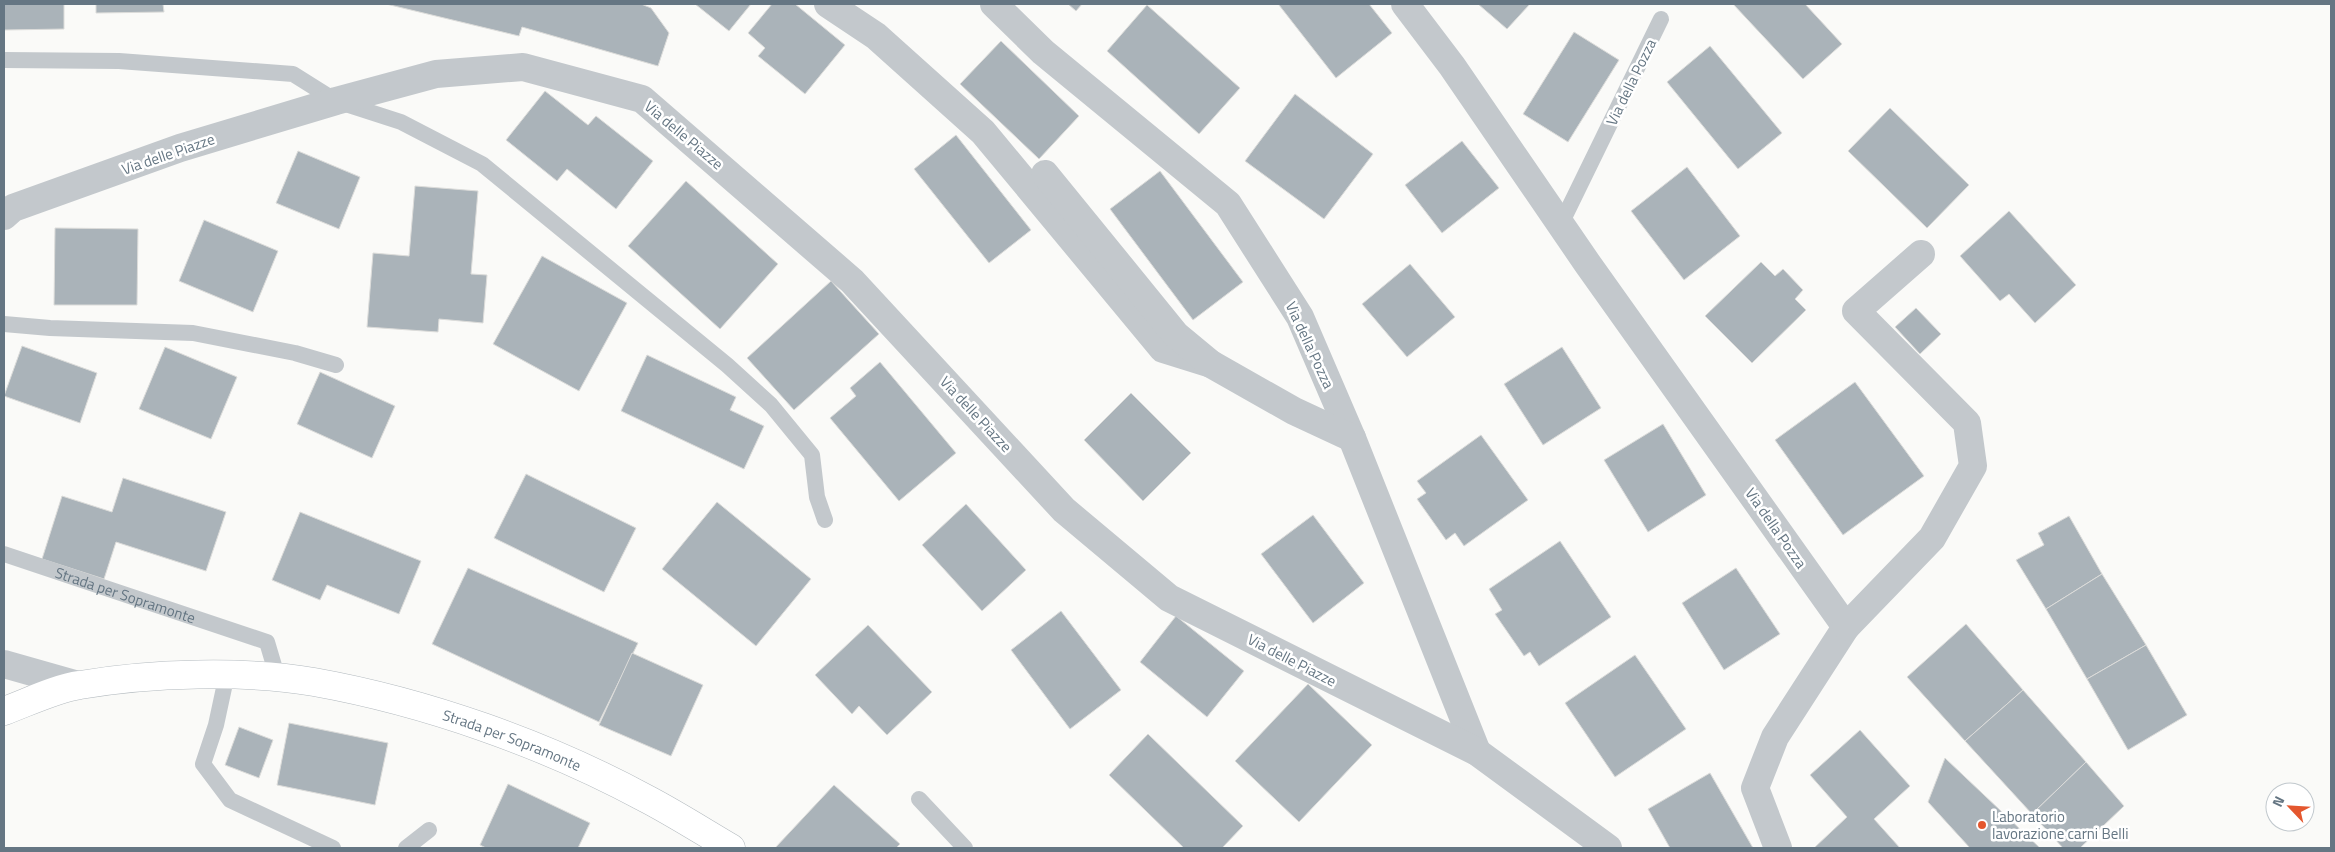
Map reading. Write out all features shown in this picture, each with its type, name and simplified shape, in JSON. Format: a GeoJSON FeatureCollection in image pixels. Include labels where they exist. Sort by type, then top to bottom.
{"type":"FeatureCollection","features":[{"type":"Feature","properties":{"kind":"main road","name":"Strada per Sopramonte"},"geometry":{"type":"LineString","coordinates":[[4,711],[78,685],[145,678],[227,674],[323,684],[390,700],[466,722],[561,758],[628,789],[731,848]]}},
{"type":"Feature","properties":{"kind":"street"},"geometry":{"type":"LineString","coordinates":[[828,4],[876,36],[983,132],[1164,349],[1211,364]]}},
{"type":"Feature","properties":{"kind":"street","name":"Via della Pozza"},"geometry":{"type":"LineString","coordinates":[[994,4],[1043,52],[1228,204],[1300,317],[1352,438],[1478,752]]}},
{"type":"Feature","properties":{"kind":"street","name":"Via della Pozza"},"geometry":{"type":"LineString","coordinates":[[1405,4],[1452,66],[1561,224],[1846,627]]}},
{"type":"Feature","properties":{"kind":"street","name":"Via delle Piazze"},"geometry":{"type":"LineString","coordinates":[[4,216],[13,208],[180,148],[336,101],[436,74],[523,67],[642,99],[852,281],[1064,510],[1169,598],[1478,752],[1608,848]]}},
{"type":"Feature","properties":{"kind":"street"},"geometry":{"type":"LineString","coordinates":[[1045,174],[1176,335],[1211,364],[1294,411],[1352,438]]}},
{"type":"Feature","properties":{"kind":"street"},"geometry":{"type":"LineString","coordinates":[[1778,848],[1755,788],[1775,738],[1846,627],[1932,538],[1972,466],[1967,423],[1856,311],[1921,254]]}},
{"type":"Feature","properties":{"kind":"street"},"geometry":{"type":"LineString","coordinates":[[4,664],[78,685]]}},
{"type":"Feature","properties":{"kind":"lane","name":"Via della Pozza"},"geometry":{"type":"LineString","coordinates":[[1561,224],[1661,19]]}},
{"type":"Feature","properties":{"kind":"lane"},"geometry":{"type":"LineString","coordinates":[[4,60],[120,61],[293,74],[336,101],[401,122],[482,164],[728,365],[771,405],[812,455],[817,497],[825,520]]}},
{"type":"Feature","properties":{"kind":"lane"},"geometry":{"type":"LineString","coordinates":[[4,324],[50,328],[194,333],[295,353],[336,365]]}},
{"type":"Feature","properties":{"kind":"lane","name":"Strada per Sopramonte"},"geometry":{"type":"LineString","coordinates":[[4,554],[267,642],[278,679]]}},
{"type":"Feature","properties":{"kind":"lane"},"geometry":{"type":"LineString","coordinates":[[227,674],[216,725],[203,764],[230,800],[333,848]]}},
{"type":"Feature","properties":{"kind":"lane"},"geometry":{"type":"LineString","coordinates":[[919,799],[965,848]]}},
{"type":"Feature","properties":{"kind":"lane"},"geometry":{"type":"LineString","coordinates":[[406,848],[429,830]]}},
{"type":"Feature","properties":{"kind":"building"},"geometry":{"type":"Polygon","coordinates":[[[4,4],[64,4],[64,29],[4,30],[4,4]]]}},
{"type":"Feature","properties":{"kind":"building"},"geometry":{"type":"Polygon","coordinates":[[[96,4],[163,4],[164,12],[96,13],[96,4]]]}},
{"type":"Feature","properties":{"kind":"building"},"geometry":{"type":"Polygon","coordinates":[[[386,4],[641,4],[651,8],[669,33],[658,66],[522,27],[519,36],[386,4]]]}},
{"type":"Feature","properties":{"kind":"building"},"geometry":{"type":"Polygon","coordinates":[[[695,4],[751,4],[729,31],[695,4]]]}},
{"type":"Feature","properties":{"kind":"building"},"geometry":{"type":"Polygon","coordinates":[[[772,4],[795,4],[845,45],[805,94],[758,56],[765,48],[748,33],[772,4]]]}},
{"type":"Feature","properties":{"kind":"building"},"geometry":{"type":"Polygon","coordinates":[[[1068,4],[1082,4],[1076,11],[1068,4]]]}},
{"type":"Feature","properties":{"kind":"building"},"geometry":{"type":"Polygon","coordinates":[[[1280,4],[1369,4],[1392,33],[1336,78],[1280,4]]]}},
{"type":"Feature","properties":{"kind":"building"},"geometry":{"type":"Polygon","coordinates":[[[1478,4],[1530,4],[1507,29],[1478,4]]]}},
{"type":"Feature","properties":{"kind":"building"},"geometry":{"type":"Polygon","coordinates":[[[1733,4],[1805,4],[1842,44],[1803,79],[1733,4]]]}},
{"type":"Feature","properties":{"kind":"building"},"geometry":{"type":"Polygon","coordinates":[[[1147,5],[1240,88],[1199,134],[1107,51],[1147,5]]]}},
{"type":"Feature","properties":{"kind":"building"},"geometry":{"type":"Polygon","coordinates":[[[1574,32],[1619,60],[1568,142],[1523,114],[1574,32]]]}},
{"type":"Feature","properties":{"kind":"building"},"geometry":{"type":"Polygon","coordinates":[[[1001,41],[1079,116],[1039,159],[960,84],[1001,41]]]}},
{"type":"Feature","properties":{"kind":"building"},"geometry":{"type":"Polygon","coordinates":[[[1710,46],[1782,133],[1738,169],[1667,82],[1710,46]]]}},
{"type":"Feature","properties":{"kind":"building"},"geometry":{"type":"Polygon","coordinates":[[[545,91],[588,125],[596,116],[653,161],[616,209],[567,169],[557,181],[506,140],[545,91]]]}},
{"type":"Feature","properties":{"kind":"building"},"geometry":{"type":"Polygon","coordinates":[[[1295,94],[1373,154],[1324,219],[1245,161],[1295,94]]]}},
{"type":"Feature","properties":{"kind":"building"},"geometry":{"type":"Polygon","coordinates":[[[1890,108],[1969,185],[1927,228],[1848,151],[1890,108]]]}},
{"type":"Feature","properties":{"kind":"building"},"geometry":{"type":"Polygon","coordinates":[[[956,135],[1031,230],[989,263],[914,169],[956,135]]]}},
{"type":"Feature","properties":{"kind":"building"},"geometry":{"type":"Polygon","coordinates":[[[1462,141],[1499,188],[1442,233],[1405,185],[1462,141]]]}},
{"type":"Feature","properties":{"kind":"building"},"geometry":{"type":"Polygon","coordinates":[[[298,151],[360,177],[339,229],[276,203],[298,151]]]}},
{"type":"Feature","properties":{"kind":"building"},"geometry":{"type":"Polygon","coordinates":[[[1687,167],[1740,236],[1684,280],[1631,211],[1687,167]]]}},
{"type":"Feature","properties":{"kind":"building"},"geometry":{"type":"Polygon","coordinates":[[[1160,171],[1243,282],[1193,320],[1110,209],[1160,171]]]}},
{"type":"Feature","properties":{"kind":"building"},"geometry":{"type":"Polygon","coordinates":[[[686,181],[778,264],[720,329],[628,246],[686,181]]]}},
{"type":"Feature","properties":{"kind":"building"},"geometry":{"type":"Polygon","coordinates":[[[415,186],[478,191],[471,274],[487,275],[483,323],[439,319],[438,332],[367,327],[373,253],[409,256],[415,186]]]}},
{"type":"Feature","properties":{"kind":"building"},"geometry":{"type":"Polygon","coordinates":[[[2009,211],[2076,285],[2035,323],[2009,294],[2000,301],[1960,256],[2009,211]]]}},
{"type":"Feature","properties":{"kind":"building"},"geometry":{"type":"Polygon","coordinates":[[[204,220],[278,251],[253,312],[179,281],[204,220]]]}},
{"type":"Feature","properties":{"kind":"building"},"geometry":{"type":"Polygon","coordinates":[[[55,228],[138,229],[137,305],[54,305],[55,228]]]}},
{"type":"Feature","properties":{"kind":"building"},"geometry":{"type":"Polygon","coordinates":[[[542,256],[627,303],[579,391],[493,344],[542,256]]]}},
{"type":"Feature","properties":{"kind":"building"},"geometry":{"type":"Polygon","coordinates":[[[1761,262],[1775,276],[1783,269],[1803,290],[1795,299],[1806,310],[1752,363],[1705,316],[1761,262]]]}},
{"type":"Feature","properties":{"kind":"building"},"geometry":{"type":"Polygon","coordinates":[[[1410,264],[1455,317],[1407,357],[1362,304],[1410,264]]]}},
{"type":"Feature","properties":{"kind":"building"},"geometry":{"type":"Polygon","coordinates":[[[831,281],[879,334],[794,410],[747,358],[831,281]]]}},
{"type":"Feature","properties":{"kind":"building"},"geometry":{"type":"Polygon","coordinates":[[[1916,308],[1941,334],[1920,354],[1895,327],[1916,308]]]}},
{"type":"Feature","properties":{"kind":"building"},"geometry":{"type":"Polygon","coordinates":[[[22,346],[97,373],[80,423],[4,396],[22,346]]]}},
{"type":"Feature","properties":{"kind":"building"},"geometry":{"type":"Polygon","coordinates":[[[165,347],[237,377],[211,439],[139,409],[165,347]]]}},
{"type":"Feature","properties":{"kind":"building"},"geometry":{"type":"Polygon","coordinates":[[[1562,347],[1601,408],[1543,445],[1504,384],[1562,347]]]}},
{"type":"Feature","properties":{"kind":"building"},"geometry":{"type":"Polygon","coordinates":[[[647,355],[736,397],[730,410],[764,426],[744,469],[621,411],[647,355]]]}},
{"type":"Feature","properties":{"kind":"building"},"geometry":{"type":"Polygon","coordinates":[[[880,362],[956,453],[899,501],[830,418],[856,396],[850,388],[880,362]]]}},
{"type":"Feature","properties":{"kind":"building"},"geometry":{"type":"Polygon","coordinates":[[[320,372],[395,406],[372,458],[297,424],[320,372]]]}},
{"type":"Feature","properties":{"kind":"building"},"geometry":{"type":"Polygon","coordinates":[[[1855,382],[1924,476],[1843,535],[1775,440],[1855,382]]]}},
{"type":"Feature","properties":{"kind":"building"},"geometry":{"type":"Polygon","coordinates":[[[1131,393],[1191,453],[1143,501],[1084,440],[1131,393]]]}},
{"type":"Feature","properties":{"kind":"building"},"geometry":{"type":"Polygon","coordinates":[[[1663,424],[1706,495],[1648,532],[1604,460],[1663,424]]]}},
{"type":"Feature","properties":{"kind":"building"},"geometry":{"type":"Polygon","coordinates":[[[1481,435],[1528,500],[1464,546],[1455,533],[1446,540],[1417,499],[1426,493],[1417,481],[1481,435]]]}},
{"type":"Feature","properties":{"kind":"building"},"geometry":{"type":"Polygon","coordinates":[[[526,474],[636,528],[604,592],[494,538],[526,474]]]}},
{"type":"Feature","properties":{"kind":"building"},"geometry":{"type":"Polygon","coordinates":[[[123,478],[226,512],[206,571],[116,542],[104,579],[42,559],[62,496],[112,512],[123,478]]]}},
{"type":"Feature","properties":{"kind":"building"},"geometry":{"type":"Polygon","coordinates":[[[717,502],[811,579],[756,646],[662,569],[717,502]]]}},
{"type":"Feature","properties":{"kind":"building"},"geometry":{"type":"Polygon","coordinates":[[[966,504],[1026,570],[982,611],[922,545],[966,504]]]}},
{"type":"Feature","properties":{"kind":"building"},"geometry":{"type":"Polygon","coordinates":[[[300,512],[421,561],[399,614],[327,585],[320,600],[272,580],[300,512]]]}},
{"type":"Feature","properties":{"kind":"building"},"geometry":{"type":"Polygon","coordinates":[[[1313,515],[1364,583],[1313,623],[1261,554],[1313,515]]]}},
{"type":"Feature","properties":{"kind":"building"},"geometry":{"type":"Polygon","coordinates":[[[2069,516],[2102,574],[2046,609],[2016,560],[2044,545],[2038,533],[2069,516]]]}},
{"type":"Feature","properties":{"kind":"building"},"geometry":{"type":"Polygon","coordinates":[[[1560,541],[1611,617],[1539,666],[1530,652],[1524,656],[1495,614],[1502,610],[1489,589],[1560,541]]]}},
{"type":"Feature","properties":{"kind":"building"},"geometry":{"type":"Polygon","coordinates":[[[468,568],[638,643],[599,722],[432,644],[468,568]]]}},
{"type":"Feature","properties":{"kind":"building"},"geometry":{"type":"Polygon","coordinates":[[[1736,568],[1780,634],[1724,670],[1682,603],[1736,568]]]}},
{"type":"Feature","properties":{"kind":"building"},"geometry":{"type":"Polygon","coordinates":[[[2102,574],[2146,645],[2087,679],[2046,609],[2102,574]]]}},
{"type":"Feature","properties":{"kind":"building"},"geometry":{"type":"Polygon","coordinates":[[[1061,611],[1121,690],[1070,729],[1011,650],[1061,611]]]}},
{"type":"Feature","properties":{"kind":"building"},"geometry":{"type":"Polygon","coordinates":[[[1176,616],[1244,671],[1207,717],[1140,662],[1176,616]]]}},
{"type":"Feature","properties":{"kind":"building"},"geometry":{"type":"Polygon","coordinates":[[[1966,624],[2023,690],[1965,741],[1907,677],[1966,624]]]}},
{"type":"Feature","properties":{"kind":"building"},"geometry":{"type":"Polygon","coordinates":[[[868,625],[932,692],[887,735],[859,706],[852,714],[815,675],[868,625]]]}},
{"type":"Feature","properties":{"kind":"building"},"geometry":{"type":"Polygon","coordinates":[[[2146,645],[2187,715],[2128,750],[2087,679],[2146,645]]]}},
{"type":"Feature","properties":{"kind":"building"},"geometry":{"type":"Polygon","coordinates":[[[632,653],[703,685],[671,756],[599,725],[632,653]]]}},
{"type":"Feature","properties":{"kind":"building"},"geometry":{"type":"Polygon","coordinates":[[[1635,655],[1686,729],[1615,777],[1565,703],[1635,655]]]}},
{"type":"Feature","properties":{"kind":"building"},"geometry":{"type":"Polygon","coordinates":[[[1308,684],[1372,745],[1299,822],[1235,761],[1308,684]]]}},
{"type":"Feature","properties":{"kind":"building"},"geometry":{"type":"Polygon","coordinates":[[[2023,690],[2086,762],[2032,814],[1965,741],[2023,690]]]}},
{"type":"Feature","properties":{"kind":"building"},"geometry":{"type":"Polygon","coordinates":[[[289,723],[388,743],[375,805],[277,785],[289,723]]]}},
{"type":"Feature","properties":{"kind":"building"},"geometry":{"type":"Polygon","coordinates":[[[239,727],[273,740],[259,778],[225,765],[239,727]]]}},
{"type":"Feature","properties":{"kind":"building"},"geometry":{"type":"Polygon","coordinates":[[[1860,730],[1910,786],[1874,819],[1900,848],[1814,848],[1847,817],[1810,775],[1860,730]]]}},
{"type":"Feature","properties":{"kind":"building"},"geometry":{"type":"Polygon","coordinates":[[[1148,734],[1243,826],[1222,848],[1184,848],[1109,775],[1148,734]]]}},
{"type":"Feature","properties":{"kind":"building","name":"Laboratorio lavorazione carni Belli"},"geometry":{"type":"Polygon","coordinates":[[[1945,758],[2040,848],[1970,848],[1928,802],[1945,758]]]}},
{"type":"Feature","properties":{"kind":"building"},"geometry":{"type":"Polygon","coordinates":[[[2086,762],[2124,806],[2080,848],[2063,848],[2032,814],[2086,762]]]}},
{"type":"Feature","properties":{"kind":"building"},"geometry":{"type":"Polygon","coordinates":[[[1710,773],[1753,848],[1670,848],[1648,809],[1710,773]]]}},
{"type":"Feature","properties":{"kind":"building"},"geometry":{"type":"Polygon","coordinates":[[[508,784],[590,823],[578,848],[486,848],[480,845],[508,784]]]}},
{"type":"Feature","properties":{"kind":"building"},"geometry":{"type":"Polygon","coordinates":[[[834,785],[900,844],[896,848],[775,848],[834,785]]]}},
{"type":"Feature","properties":{"kind":"place","name":"Laboratorio lavorazione carni Belli"},"geometry":{"type":"Point","coordinates":[1982,825]}}]}
